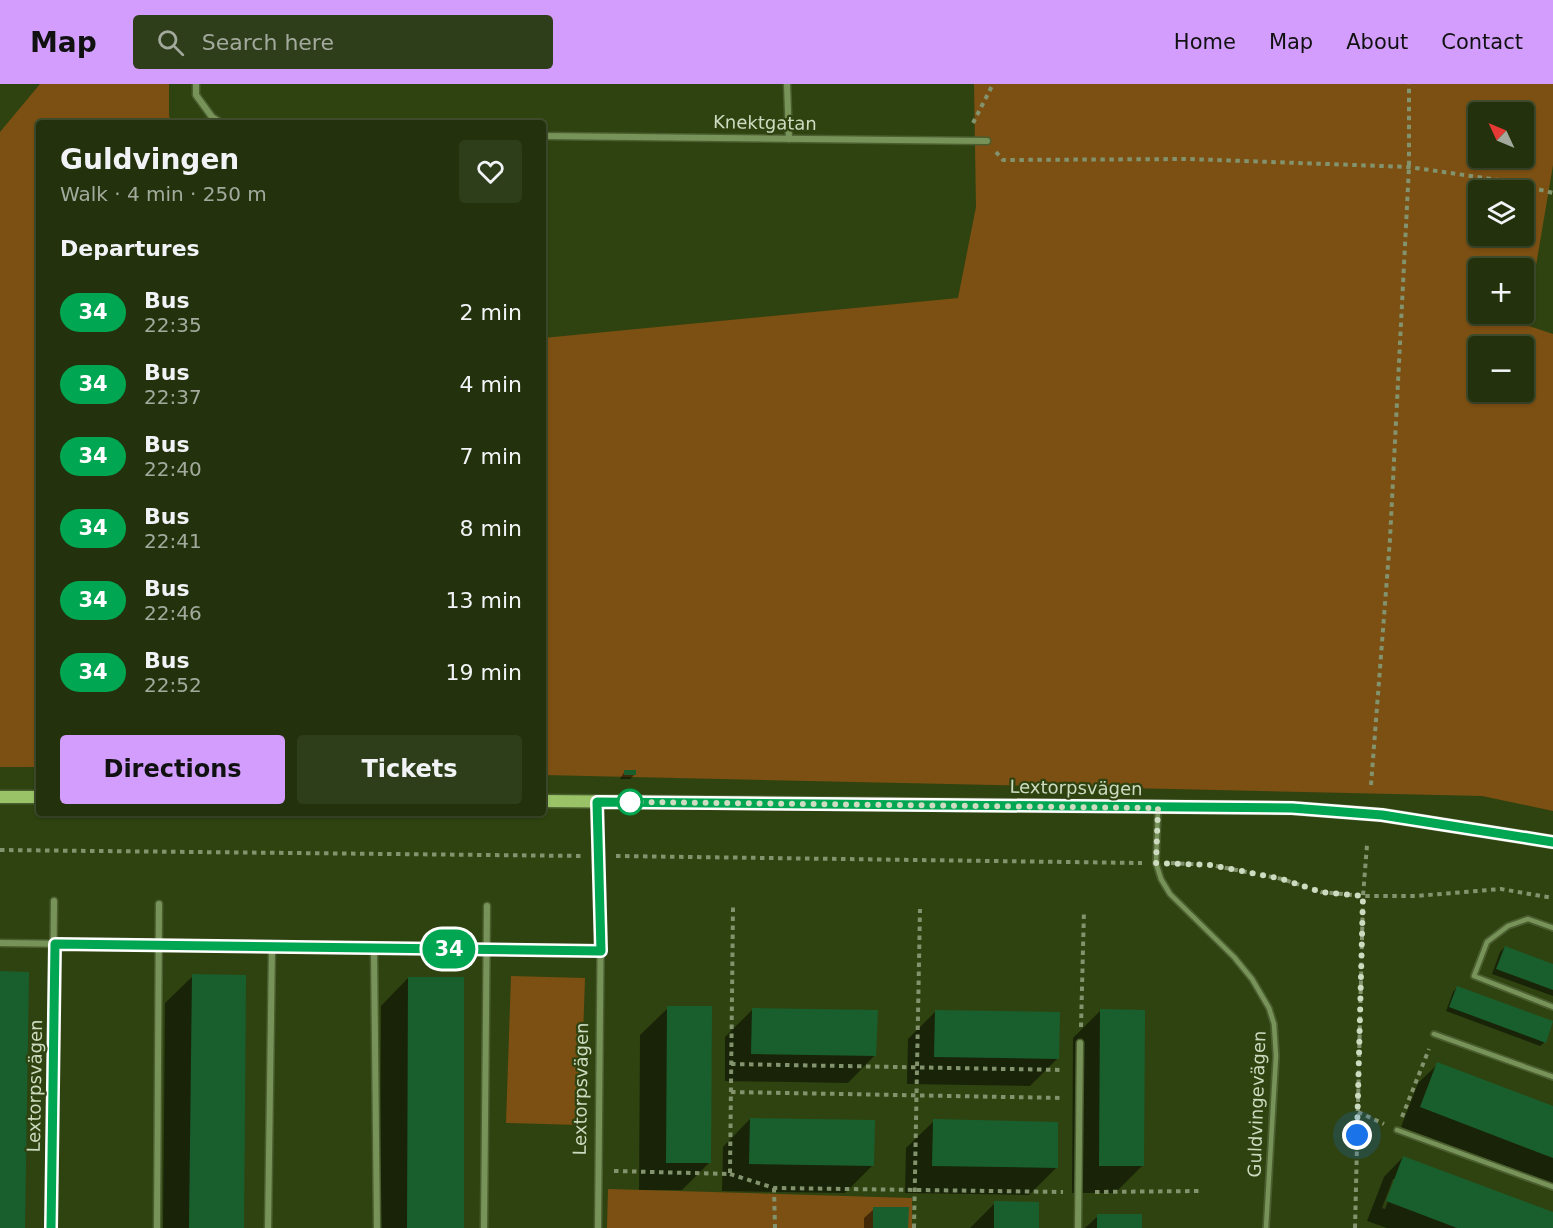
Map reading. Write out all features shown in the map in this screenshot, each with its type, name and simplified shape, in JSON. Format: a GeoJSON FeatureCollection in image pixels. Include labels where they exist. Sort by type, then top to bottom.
{"type":"FeatureCollection","features":[{"type":"Feature","properties":{"kind":"street"},"geometry":{"type":"LineString","coordinates":[[196,84],[196,95],[216,120]]}},
{"type":"Feature","properties":{"kind":"street"},"geometry":{"type":"LineString","coordinates":[[786,84],[789,139]]}},
{"type":"Feature","properties":{"kind":"street","name":"Knektgatan"},"geometry":{"type":"LineString","coordinates":[[546,136],[987,141]]}},
{"type":"Feature","properties":{"kind":"street"},"geometry":{"type":"LineString","coordinates":[[0,797],[36,797]]}},
{"type":"Feature","properties":{"kind":"street","name":"Lextorpsvägen"},"geometry":{"type":"LineString","coordinates":[[546,801],[1292,808],[1382,815],[1553,842]]}},
{"type":"Feature","properties":{"kind":"street","name":"Lextorpsvägen"},"geometry":{"type":"LineString","coordinates":[[597,802],[601,951],[598,1228]]}},
{"type":"Feature","properties":{"kind":"street","name":"Lextorpsvägen"},"geometry":{"type":"LineString","coordinates":[[51,1228],[54,901]]}},
{"type":"Feature","properties":{"kind":"street"},"geometry":{"type":"LineString","coordinates":[[158,1228],[159,904]]}},
{"type":"Feature","properties":{"kind":"street"},"geometry":{"type":"LineString","coordinates":[[484,1228],[487,906]]}},
{"type":"Feature","properties":{"kind":"street"},"geometry":{"type":"LineString","coordinates":[[0,943],[601,951]]}},
{"type":"Feature","properties":{"kind":"street"},"geometry":{"type":"LineString","coordinates":[[268,1228],[272,947]]}},
{"type":"Feature","properties":{"kind":"street"},"geometry":{"type":"LineString","coordinates":[[374,948],[377,1228]]}},
{"type":"Feature","properties":{"kind":"street"},"geometry":{"type":"LineString","coordinates":[[1078,1228],[1080,1043]]}},
{"type":"Feature","properties":{"kind":"lane","name":"Guldvingevägen"},"geometry":{"type":"LineString","coordinates":[[1158,808],[1156,863],[1161,879],[1170,894],[1234,957],[1252,979],[1269,1008],[1274,1024],[1276,1056],[1266,1228]]}},
{"type":"Feature","properties":{"kind":"lane"},"geometry":{"type":"LineString","coordinates":[[1553,928],[1528,919],[1508,926],[1487,942],[1474,976],[1553,1007]]}},
{"type":"Feature","properties":{"kind":"lane"},"geometry":{"type":"LineString","coordinates":[[1434,1034],[1553,1077]]}},
{"type":"Feature","properties":{"kind":"lane"},"geometry":{"type":"LineString","coordinates":[[1397,1130],[1553,1186]]}},
{"type":"Feature","properties":{"kind":"path"},"geometry":{"type":"LineString","coordinates":[[963,140],[993,84]]}},
{"type":"Feature","properties":{"kind":"path"},"geometry":{"type":"LineString","coordinates":[[1371,785],[1390,539],[1409,167],[1409,84]]}},
{"type":"Feature","properties":{"kind":"path"},"geometry":{"type":"LineString","coordinates":[[987,141],[1003,160],[1189,159],[1409,167],[1505,181],[1553,193]]}},
{"type":"Feature","properties":{"kind":"path"},"geometry":{"type":"LineString","coordinates":[[1355,1228],[1363,896],[1367,845]]}},
{"type":"Feature","properties":{"kind":"path"},"geometry":{"type":"LineString","coordinates":[[0,850],[1156,863],[1211,865],[1282,879],[1321,892],[1363,896],[1416,896],[1501,889],[1553,898]]}},
{"type":"Feature","properties":{"kind":"path"},"geometry":{"type":"LineString","coordinates":[[730,1174],[734,907]]}},
{"type":"Feature","properties":{"kind":"path"},"geometry":{"type":"LineString","coordinates":[[914,1228],[920,909]]}},
{"type":"Feature","properties":{"kind":"path"},"geometry":{"type":"LineString","coordinates":[[1080,1043],[1084,910]]}},
{"type":"Feature","properties":{"kind":"path"},"geometry":{"type":"LineString","coordinates":[[1358,1112],[1397,1130],[1434,1034]]}},
{"type":"Feature","properties":{"kind":"path"},"geometry":{"type":"LineString","coordinates":[[731,1064],[1080,1070]]}},
{"type":"Feature","properties":{"kind":"path"},"geometry":{"type":"LineString","coordinates":[[731,1092],[1080,1098]]}},
{"type":"Feature","properties":{"kind":"path"},"geometry":{"type":"LineString","coordinates":[[598,1171],[730,1174],[774,1188],[1078,1193],[1202,1191]]}},
{"type":"Feature","properties":{"kind":"path"},"geometry":{"type":"LineString","coordinates":[[774,1188],[775,1228]]}},
{"type":"Feature","properties":{"kind":"shaded area"},"geometry":{"type":"Polygon","coordinates":[[[40,84],[169,84],[170,120],[36,120],[36,767],[0,767],[0,132],[40,84]]]}},
{"type":"Feature","properties":{"kind":"shaded area"},"geometry":{"type":"Polygon","coordinates":[[[974,84],[1553,84],[1553,165],[1534,278],[1534,258],[1468,258],[1468,324],[1526,324],[1553,334],[1553,811],[1482,796],[546,775],[546,338],[958,298],[976,207],[974,84]]]}},
{"type":"Feature","properties":{"kind":"shaded area"},"geometry":{"type":"Polygon","coordinates":[[[511,976],[585,978],[580,1125],[506,1123],[511,976]]]}},
{"type":"Feature","properties":{"kind":"shaded area"},"geometry":{"type":"Polygon","coordinates":[[[608,1189],[912,1198],[912,1228],[607,1228],[608,1189]]]}},
{"type":"Feature","properties":{"kind":"building"},"geometry":{"type":"Polygon","coordinates":[[[624,770],[636,770],[636,775],[624,775],[624,770]]]}},
{"type":"Feature","properties":{"kind":"building"},"geometry":{"type":"Polygon","coordinates":[[[1505,946],[1553,964],[1553,990],[1496,969],[1505,946]]]}},
{"type":"Feature","properties":{"kind":"building"},"geometry":{"type":"Polygon","coordinates":[[[0,971],[29,972],[25,1228],[0,1228],[0,971]]]}},
{"type":"Feature","properties":{"kind":"building"},"geometry":{"type":"Polygon","coordinates":[[[192,974],[246,975],[244,1228],[189,1228],[192,974]]]}},
{"type":"Feature","properties":{"kind":"building"},"geometry":{"type":"Polygon","coordinates":[[[408,977],[464,977],[464,1228],[407,1228],[408,977]]]}},
{"type":"Feature","properties":{"kind":"building"},"geometry":{"type":"Polygon","coordinates":[[[1457,986],[1553,1021],[1546,1043],[1449,1007],[1457,986]]]}},
{"type":"Feature","properties":{"kind":"building"},"geometry":{"type":"Polygon","coordinates":[[[667,1006],[712,1006],[711,1163],[666,1163],[667,1006]]]}},
{"type":"Feature","properties":{"kind":"building"},"geometry":{"type":"Polygon","coordinates":[[[752,1008],[878,1010],[876,1056],[751,1054],[752,1008]]]}},
{"type":"Feature","properties":{"kind":"building"},"geometry":{"type":"Polygon","coordinates":[[[1100,1009],[1145,1010],[1144,1166],[1099,1166],[1100,1009]]]}},
{"type":"Feature","properties":{"kind":"building"},"geometry":{"type":"Polygon","coordinates":[[[935,1010],[1060,1012],[1059,1059],[934,1057],[935,1010]]]}},
{"type":"Feature","properties":{"kind":"building"},"geometry":{"type":"Polygon","coordinates":[[[1437,1062],[1553,1106],[1553,1158],[1420,1107],[1437,1062]]]}},
{"type":"Feature","properties":{"kind":"building"},"geometry":{"type":"Polygon","coordinates":[[[750,1118],[875,1120],[874,1166],[749,1164],[750,1118]]]}},
{"type":"Feature","properties":{"kind":"building"},"geometry":{"type":"Polygon","coordinates":[[[933,1119],[1058,1122],[1058,1168],[932,1166],[933,1119]]]}},
{"type":"Feature","properties":{"kind":"building"},"geometry":{"type":"Polygon","coordinates":[[[1403,1156],[1553,1212],[1553,1228],[1457,1228],[1386,1201],[1403,1156]]]}},
{"type":"Feature","properties":{"kind":"building"},"geometry":{"type":"Polygon","coordinates":[[[994,1201],[1039,1202],[1039,1228],[994,1228],[994,1201]]]}},
{"type":"Feature","properties":{"kind":"building"},"geometry":{"type":"Polygon","coordinates":[[[873,1207],[909,1207],[908,1228],[873,1228],[873,1207]]]}},
{"type":"Feature","properties":{"kind":"building"},"geometry":{"type":"Polygon","coordinates":[[[1097,1214],[1142,1214],[1142,1228],[1097,1228],[1097,1214]]]}},
{"type":"Feature","properties":{"kind":"bus line","name":"34"},"geometry":{"type":"LineString","coordinates":[[51,1228],[55,944],[601,951],[597,802],[1292,808],[1382,815],[1553,842]]}},
{"type":"Feature","properties":{"kind":"route"},"geometry":{"type":"LineString","coordinates":[[630,802],[1158,808],[1156,863],[1211,865],[1282,879],[1321,892],[1363,896],[1357,1135]]}}]}
